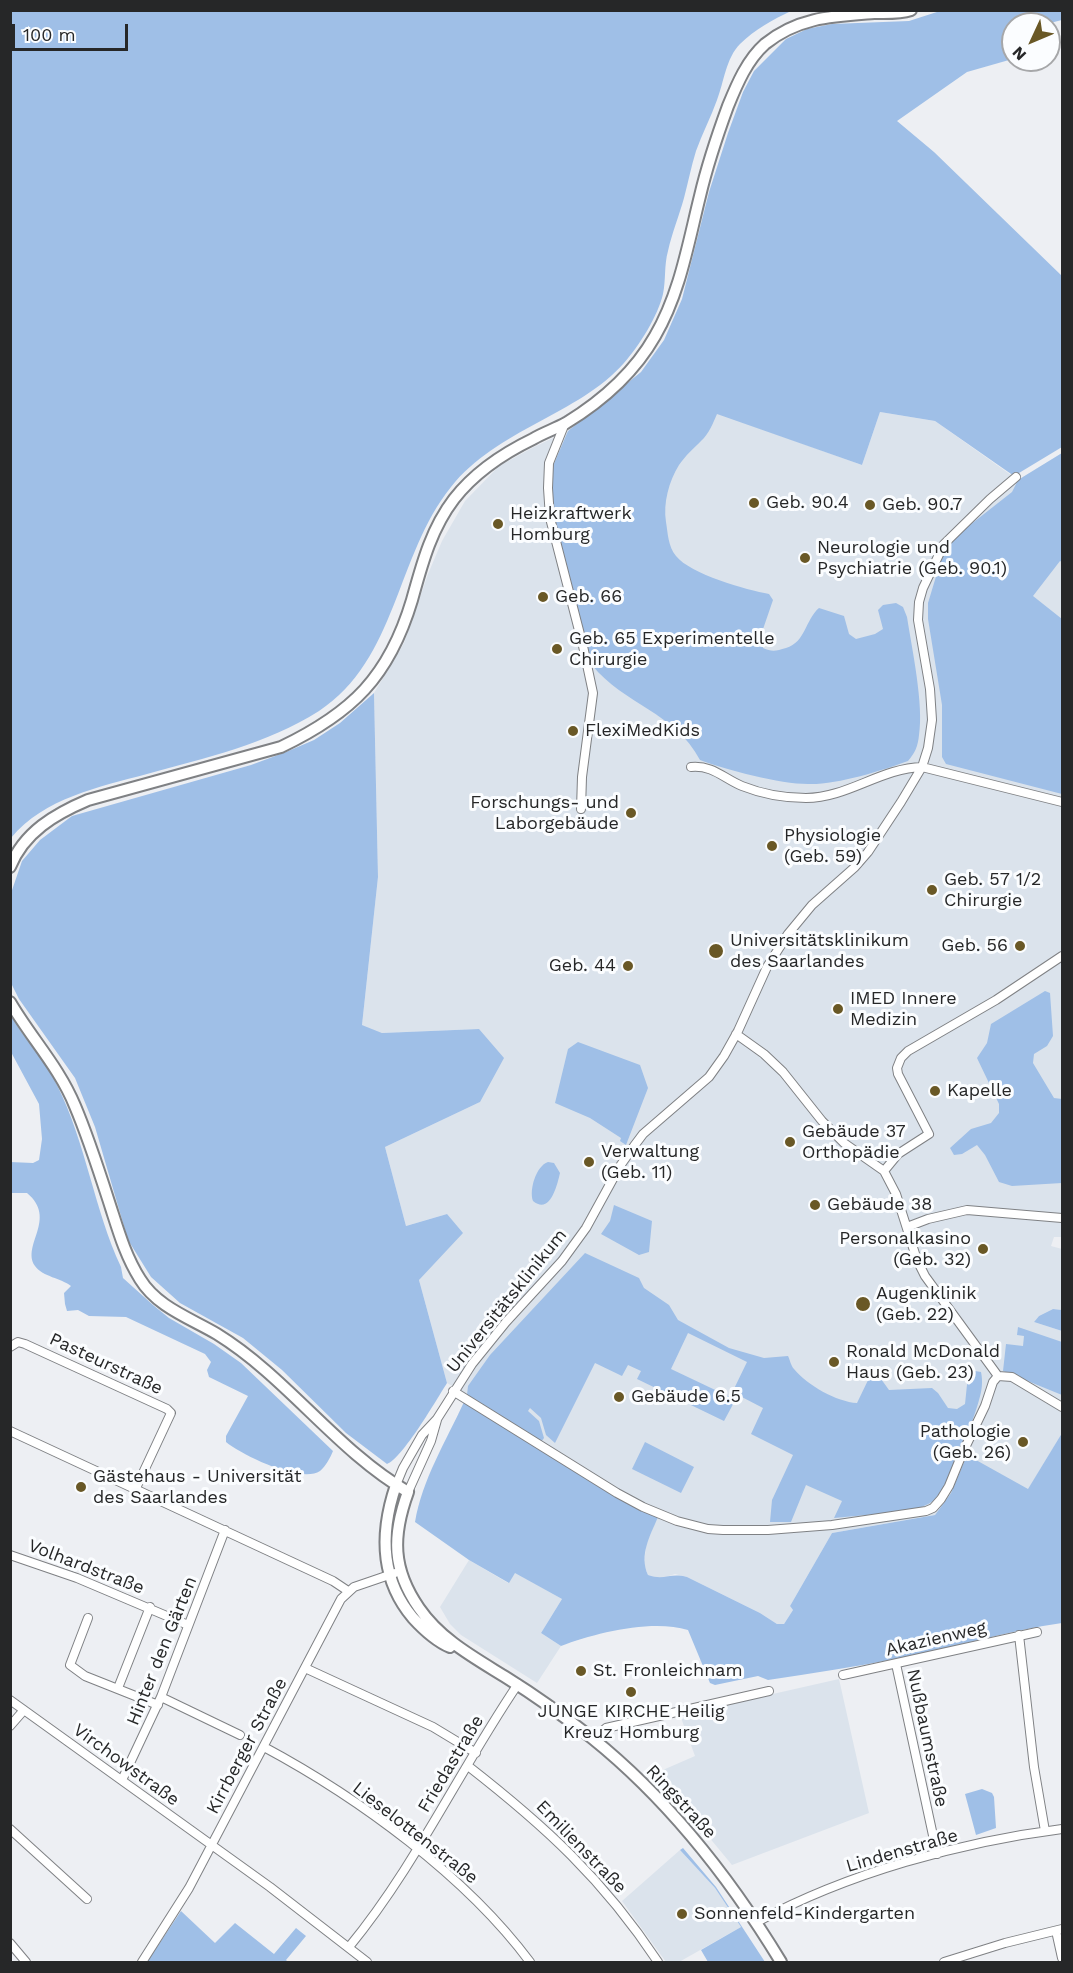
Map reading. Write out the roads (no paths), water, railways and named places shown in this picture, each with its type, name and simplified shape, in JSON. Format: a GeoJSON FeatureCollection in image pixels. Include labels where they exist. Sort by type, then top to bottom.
{"type":"FeatureCollection","features":[{"type":"Feature","properties":{"kind":"street"},"geometry":{"type":"LineString","coordinates":[[10,867],[15,856],[37,829],[67,809],[88,800],[281,747],[309,734],[357,698],[387,660],[407,616],[424,556],[433,534],[453,500],[474,477],[497,459],[565,423],[603,397],[622,380],[656,336],[673,300],[700,193],[720,128],[735,87],[753,58],[764,45],[785,30],[812,19],[911,10]]}},
{"type":"Feature","properties":{"kind":"street"},"geometry":{"type":"LineString","coordinates":[[565,423],[549,463],[548,488],[550,518],[592,687],[592,708],[582,777],[581,809]]}},
{"type":"Feature","properties":{"kind":"street","name":"Universitätsklinikum"},"geometry":{"type":"LineString","coordinates":[[437,1419],[453,1391],[489,1342],[562,1261],[593,1218],[624,1159],[638,1140],[704,1083],[724,1056],[767,967],[788,934],[812,905],[855,867],[868,852],[922,767],[928,748],[932,720],[930,689],[918,620],[919,602],[944,544],[1016,477]]}},
{"type":"Feature","properties":{"kind":"street"},"geometry":{"type":"LineString","coordinates":[[691,767],[703,766],[742,786],[774,795],[810,798],[842,791],[906,767],[922,767],[1062,802]]}},
{"type":"Feature","properties":{"kind":"street"},"geometry":{"type":"LineString","coordinates":[[884,1171],[898,1154],[929,1134],[898,1074],[897,1068],[901,1058],[908,1051],[996,1000],[1062,957]]}},
{"type":"Feature","properties":{"kind":"street"},"geometry":{"type":"LineString","coordinates":[[10,1002],[62,1077],[74,1102],[124,1248],[142,1282],[158,1299],[254,1359],[343,1444],[408,1492],[431,1441],[437,1419]]}},
{"type":"Feature","properties":{"kind":"street"},"geometry":{"type":"LineString","coordinates":[[736,1034],[764,1054],[783,1072],[844,1143],[884,1171],[896,1194],[917,1260],[925,1276],[998,1376]]}},
{"type":"Feature","properties":{"kind":"street"},"geometry":{"type":"LineString","coordinates":[[907,1227],[928,1219],[967,1210],[1062,1218]]}},
{"type":"Feature","properties":{"kind":"street","name":"Pasteurstraße"},"geometry":{"type":"LineString","coordinates":[[14,1345],[25,1344],[167,1409],[171,1413],[136,1488]]}},
{"type":"Feature","properties":{"kind":"street"},"geometry":{"type":"LineString","coordinates":[[453,1391],[617,1493],[659,1514],[708,1529],[768,1530],[832,1526],[914,1514],[933,1508],[949,1486],[985,1406],[993,1382],[998,1376],[1012,1377],[1062,1407]]}},
{"type":"Feature","properties":{"kind":"street"},"geometry":{"type":"LineString","coordinates":[[396,1485],[422,1435],[437,1419]]}},
{"type":"Feature","properties":{"kind":"street"},"geometry":{"type":"LineString","coordinates":[[10,1431],[333,1581],[348,1591],[362,1583],[401,1571]]}},
{"type":"Feature","properties":{"kind":"street","name":"Ringstraße"},"geometry":{"type":"LineString","coordinates":[[396,1485],[385,1529],[385,1553],[395,1592],[420,1626],[447,1645],[467,1653]]}},
{"type":"Feature","properties":{"kind":"street","name":"Ringstraße"},"geometry":{"type":"LineString","coordinates":[[408,1492],[399,1516],[396,1546],[401,1571],[410,1594],[420,1610],[431,1623],[467,1653],[518,1684],[593,1739],[636,1777],[688,1831],[721,1872],[757,1922],[781,1962]]}},
{"type":"Feature","properties":{"kind":"street","name":"Hinter den Gärten"},"geometry":{"type":"LineString","coordinates":[[122,1780],[159,1701],[225,1530]]}},
{"type":"Feature","properties":{"kind":"street","name":"Volhardstraße"},"geometry":{"type":"LineString","coordinates":[[10,1555],[77,1578],[188,1625]]}},
{"type":"Feature","properties":{"kind":"street","name":"Kirrberger Straße"},"geometry":{"type":"LineString","coordinates":[[142,1962],[176,1910],[336,1607],[348,1591]]}},
{"type":"Feature","properties":{"kind":"street","name":"Volhardstraße"},"geometry":{"type":"LineString","coordinates":[[118,1688],[150,1607]]}},
{"type":"Feature","properties":{"kind":"street"},"geometry":{"type":"LineString","coordinates":[[88,1618],[70,1665],[85,1676],[159,1701],[240,1735]]}},
{"type":"Feature","properties":{"kind":"street","name":"Akazienweg"},"geometry":{"type":"LineString","coordinates":[[843,1675],[1037,1632]]}},
{"type":"Feature","properties":{"kind":"street"},"geometry":{"type":"LineString","coordinates":[[1019,1635],[1034,1767],[1045,1832]]}},
{"type":"Feature","properties":{"kind":"street","name":"Nußbaumstraße"},"geometry":{"type":"LineString","coordinates":[[896,1664],[937,1854]]}},
{"type":"Feature","properties":{"kind":"street"},"geometry":{"type":"LineString","coordinates":[[305,1668],[433,1727],[476,1753]]}},
{"type":"Feature","properties":{"kind":"street","name":"Friedastraße"},"geometry":{"type":"LineString","coordinates":[[349,1947],[381,1906],[417,1850],[518,1684]]}},
{"type":"Feature","properties":{"kind":"street"},"geometry":{"type":"LineString","coordinates":[[593,1739],[606,1728],[769,1691]]}},
{"type":"Feature","properties":{"kind":"street","name":"Virchowstraße"},"geometry":{"type":"LineString","coordinates":[[10,1700],[211,1845],[367,1962]]}},
{"type":"Feature","properties":{"kind":"street"},"geometry":{"type":"LineString","coordinates":[[10,1726],[24,1710]]}},
{"type":"Feature","properties":{"kind":"street","name":"Lieselottenstraße"},"geometry":{"type":"LineString","coordinates":[[264,1747],[349,1800],[417,1850],[476,1900],[530,1962]]}},
{"type":"Feature","properties":{"kind":"street","name":"Emilienstraße"},"geometry":{"type":"LineString","coordinates":[[468,1766],[519,1805],[582,1865],[626,1916],[657,1962]]}},
{"type":"Feature","properties":{"kind":"street"},"geometry":{"type":"LineString","coordinates":[[10,1829],[87,1899]]}},
{"type":"Feature","properties":{"kind":"street","name":"Lindenstraße"},"geometry":{"type":"LineString","coordinates":[[757,1922],[793,1904],[856,1879],[937,1854],[1062,1829]]}},
{"type":"Feature","properties":{"kind":"street"},"geometry":{"type":"LineString","coordinates":[[945,1962],[970,1958],[1005,1943],[1059,1930],[1062,1958]]}},
{"type":"Feature","properties":{"kind":"street"},"geometry":{"type":"LineString","coordinates":[[10,1943],[26,1962]]}},
{"type":"Feature","properties":{"kind":"place","name":"Geb. 90.4"},"geometry":{"type":"Point","coordinates":[754,503]}},
{"type":"Feature","properties":{"kind":"place","name":"Geb. 90.7"},"geometry":{"type":"Point","coordinates":[870,505]}},
{"type":"Feature","properties":{"kind":"place","name":"Heizkraftwerk Homburg"},"geometry":{"type":"Point","coordinates":[498,524]}},
{"type":"Feature","properties":{"kind":"place","name":"Neurologie und Psychiatrie (Geb. 90.1)"},"geometry":{"type":"Point","coordinates":[805,558]}},
{"type":"Feature","properties":{"kind":"place","name":"Geb. 66"},"geometry":{"type":"Point","coordinates":[543,597]}},
{"type":"Feature","properties":{"kind":"place","name":"Geb. 65 Experimentelle Chirurgie"},"geometry":{"type":"Point","coordinates":[557,649]}},
{"type":"Feature","properties":{"kind":"place","name":"FlexiMedKids"},"geometry":{"type":"Point","coordinates":[573,731]}},
{"type":"Feature","properties":{"kind":"place","name":"Forschungs- und Laborgebäude"},"geometry":{"type":"Point","coordinates":[631,813]}},
{"type":"Feature","properties":{"kind":"place","name":"Physiologie (Geb. 59)"},"geometry":{"type":"Point","coordinates":[772,846]}},
{"type":"Feature","properties":{"kind":"place","name":"Geb. 57 1/2 Chirurgie"},"geometry":{"type":"Point","coordinates":[932,890]}},
{"type":"Feature","properties":{"kind":"place","name":"Geb. 56"},"geometry":{"type":"Point","coordinates":[1020,946]}},
{"type":"Feature","properties":{"kind":"place","name":"Universitätsklinikum des Saarlandes"},"geometry":{"type":"Point","coordinates":[716,951]}},
{"type":"Feature","properties":{"kind":"place","name":"Geb. 44"},"geometry":{"type":"Point","coordinates":[628,966]}},
{"type":"Feature","properties":{"kind":"place","name":"IMED Innere Medizin"},"geometry":{"type":"Point","coordinates":[838,1009]}},
{"type":"Feature","properties":{"kind":"place","name":"Kapelle"},"geometry":{"type":"Point","coordinates":[935,1091]}},
{"type":"Feature","properties":{"kind":"place","name":"Gebäude 37 Orthopädie"},"geometry":{"type":"Point","coordinates":[790,1142]}},
{"type":"Feature","properties":{"kind":"place","name":"Verwaltung (Geb. 11)"},"geometry":{"type":"Point","coordinates":[589,1162]}},
{"type":"Feature","properties":{"kind":"place","name":"Gebäude 38"},"geometry":{"type":"Point","coordinates":[815,1205]}},
{"type":"Feature","properties":{"kind":"place","name":"Personalkasino (Geb. 32)"},"geometry":{"type":"Point","coordinates":[983,1249]}},
{"type":"Feature","properties":{"kind":"place","name":"Augenklinik (Geb. 22)"},"geometry":{"type":"Point","coordinates":[863,1304]}},
{"type":"Feature","properties":{"kind":"place","name":"Ronald McDonald Haus (Geb. 23)"},"geometry":{"type":"Point","coordinates":[834,1362]}},
{"type":"Feature","properties":{"kind":"place","name":"Gebäude 6.5"},"geometry":{"type":"Point","coordinates":[619,1397]}},
{"type":"Feature","properties":{"kind":"place","name":"Pathologie (Geb. 26)"},"geometry":{"type":"Point","coordinates":[1023,1442]}},
{"type":"Feature","properties":{"kind":"place","name":"Gästehaus - Universität des Saarlandes"},"geometry":{"type":"Point","coordinates":[81,1487]}},
{"type":"Feature","properties":{"kind":"place","name":"St. Fronleichnam"},"geometry":{"type":"Point","coordinates":[581,1671]}},
{"type":"Feature","properties":{"kind":"place","name":"JUNGE KIRCHE Heilig Kreuz Homburg"},"geometry":{"type":"Point","coordinates":[631,1692]}},
{"type":"Feature","properties":{"kind":"place","name":"Sonnenfeld-Kindergarten"},"geometry":{"type":"Point","coordinates":[682,1914]}}]}
